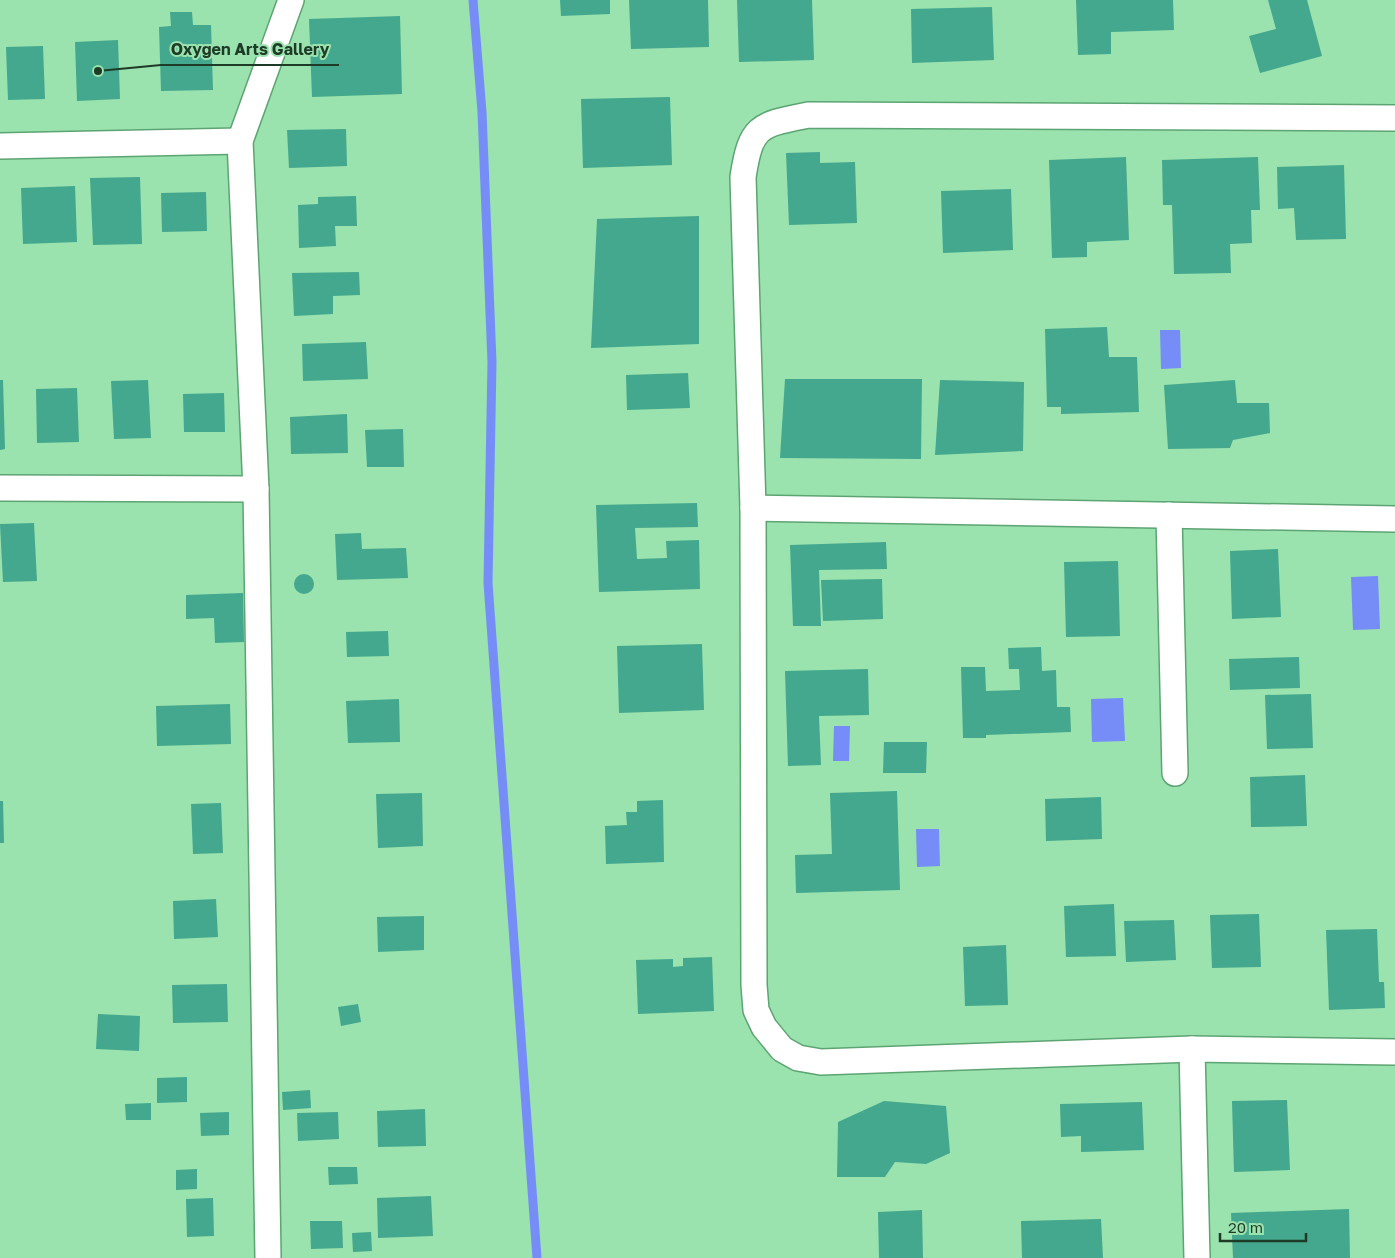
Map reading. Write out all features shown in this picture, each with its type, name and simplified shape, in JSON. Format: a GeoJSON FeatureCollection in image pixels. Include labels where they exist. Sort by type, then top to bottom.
{"type":"FeatureCollection","features":[{"type":"Feature","properties":{"kind":"street"},"geometry":{"type":"LineString","coordinates":[[268,1258],[256,489],[240,141],[291,0]]}},
{"type":"Feature","properties":{"kind":"street"},"geometry":{"type":"LineString","coordinates":[[1395,118],[808,115],[775,122],[762,127],[752,138],[743,177],[753,508],[754,985],[756,1010],[764,1027],[782,1049],[798,1058],[821,1062],[1192,1049],[1395,1052]]}},
{"type":"Feature","properties":{"kind":"street"},"geometry":{"type":"LineString","coordinates":[[0,146],[240,141]]}},
{"type":"Feature","properties":{"kind":"street"},"geometry":{"type":"LineString","coordinates":[[0,488],[256,489]]}},
{"type":"Feature","properties":{"kind":"street"},"geometry":{"type":"LineString","coordinates":[[753,508],[1395,519]]}},
{"type":"Feature","properties":{"kind":"street"},"geometry":{"type":"LineString","coordinates":[[1169,515],[1175,773]]}},
{"type":"Feature","properties":{"kind":"street"},"geometry":{"type":"LineString","coordinates":[[1192,1049],[1198,1258]]}},
{"type":"Feature","properties":{"kind":"water"},"geometry":{"type":"Polygon","coordinates":[[[1160,330],[1180,330],[1181,368],[1161,369],[1160,330]]]}},
{"type":"Feature","properties":{"kind":"water"},"geometry":{"type":"Polygon","coordinates":[[[1378,576],[1380,629],[1353,630],[1351,577],[1378,576]]]}},
{"type":"Feature","properties":{"kind":"water"},"geometry":{"type":"Polygon","coordinates":[[[1123,698],[1125,741],[1092,742],[1091,699],[1123,698]]]}},
{"type":"Feature","properties":{"kind":"water"},"geometry":{"type":"Polygon","coordinates":[[[834,726],[850,726],[849,761],[833,761],[834,726]]]}},
{"type":"Feature","properties":{"kind":"water"},"geometry":{"type":"Polygon","coordinates":[[[916,829],[939,829],[940,866],[917,867],[916,829]]]}},
{"type":"Feature","properties":{"kind":"building"},"geometry":{"type":"Polygon","coordinates":[[[560,0],[610,0],[610,14],[561,16],[560,0]]]}},
{"type":"Feature","properties":{"kind":"building"},"geometry":{"type":"Polygon","coordinates":[[[629,0],[708,0],[709,47],[631,49],[629,0]]]}},
{"type":"Feature","properties":{"kind":"building"},"geometry":{"type":"Polygon","coordinates":[[[737,0],[812,0],[814,60],[739,62],[737,0]]]}},
{"type":"Feature","properties":{"kind":"building"},"geometry":{"type":"Polygon","coordinates":[[[1076,0],[1173,0],[1174,30],[1111,32],[1111,54],[1078,55],[1076,0]]]}},
{"type":"Feature","properties":{"kind":"building"},"geometry":{"type":"Polygon","coordinates":[[[1268,0],[1307,0],[1322,56],[1260,73],[1249,36],[1276,29],[1268,0]]]}},
{"type":"Feature","properties":{"kind":"building"},"geometry":{"type":"Polygon","coordinates":[[[992,7],[994,60],[912,63],[911,9],[992,7]]]}},
{"type":"Feature","properties":{"kind":"building"},"geometry":{"type":"Polygon","coordinates":[[[170,12],[192,12],[193,25],[211,25],[213,90],[161,91],[159,27],[171,26],[170,12]]]}},
{"type":"Feature","properties":{"kind":"building"},"geometry":{"type":"Polygon","coordinates":[[[400,16],[402,94],[312,97],[309,19],[400,16]]]}},
{"type":"Feature","properties":{"kind":"building"},"geometry":{"type":"Polygon","coordinates":[[[118,40],[120,99],[77,101],[75,42],[118,40]]]}},
{"type":"Feature","properties":{"kind":"building"},"geometry":{"type":"Polygon","coordinates":[[[43,46],[45,99],[8,100],[6,47],[43,46]]]}},
{"type":"Feature","properties":{"kind":"building"},"geometry":{"type":"Polygon","coordinates":[[[670,97],[672,165],[583,168],[581,99],[670,97]]]}},
{"type":"Feature","properties":{"kind":"building"},"geometry":{"type":"Polygon","coordinates":[[[346,129],[347,166],[289,168],[287,130],[346,129]]]}},
{"type":"Feature","properties":{"kind":"building"},"geometry":{"type":"Polygon","coordinates":[[[820,152],[820,163],[855,162],[857,223],[789,225],[786,153],[820,152]]]}},
{"type":"Feature","properties":{"kind":"building"},"geometry":{"type":"Polygon","coordinates":[[[1126,157],[1129,240],[1087,242],[1087,257],[1052,258],[1049,160],[1126,157]]]}},
{"type":"Feature","properties":{"kind":"building"},"geometry":{"type":"Polygon","coordinates":[[[1258,157],[1260,210],[1251,210],[1252,243],[1230,244],[1231,273],[1174,274],[1172,205],[1163,205],[1162,160],[1258,157]]]}},
{"type":"Feature","properties":{"kind":"building"},"geometry":{"type":"Polygon","coordinates":[[[1344,165],[1346,239],[1296,240],[1294,208],[1278,209],[1277,167],[1344,165]]]}},
{"type":"Feature","properties":{"kind":"building"},"geometry":{"type":"Polygon","coordinates":[[[140,177],[142,244],[93,245],[90,178],[140,177]]]}},
{"type":"Feature","properties":{"kind":"building"},"geometry":{"type":"Polygon","coordinates":[[[75,186],[77,242],[23,244],[21,188],[75,186]]]}},
{"type":"Feature","properties":{"kind":"building"},"geometry":{"type":"Polygon","coordinates":[[[1011,189],[1013,250],[943,253],[941,191],[1011,189]]]}},
{"type":"Feature","properties":{"kind":"building"},"geometry":{"type":"Polygon","coordinates":[[[206,192],[207,231],[162,232],[161,193],[206,192]]]}},
{"type":"Feature","properties":{"kind":"building"},"geometry":{"type":"Polygon","coordinates":[[[356,196],[357,226],[335,226],[336,246],[299,248],[298,205],[318,204],[318,197],[356,196]]]}},
{"type":"Feature","properties":{"kind":"building"},"geometry":{"type":"Polygon","coordinates":[[[699,216],[699,344],[591,348],[597,219],[699,216]]]}},
{"type":"Feature","properties":{"kind":"building"},"geometry":{"type":"Polygon","coordinates":[[[359,272],[360,295],[333,296],[333,314],[294,316],[292,273],[359,272]]]}},
{"type":"Feature","properties":{"kind":"building"},"geometry":{"type":"Polygon","coordinates":[[[1107,327],[1109,357],[1137,357],[1139,412],[1061,414],[1061,407],[1047,407],[1045,329],[1107,327]]]}},
{"type":"Feature","properties":{"kind":"building"},"geometry":{"type":"Polygon","coordinates":[[[366,342],[368,379],[303,381],[302,344],[366,342]]]}},
{"type":"Feature","properties":{"kind":"building"},"geometry":{"type":"Polygon","coordinates":[[[688,373],[690,408],[627,410],[626,375],[688,373]]]}},
{"type":"Feature","properties":{"kind":"building"},"geometry":{"type":"Polygon","coordinates":[[[785,379],[922,379],[921,459],[780,458],[785,379]]]}},
{"type":"Feature","properties":{"kind":"building"},"geometry":{"type":"Polygon","coordinates":[[[0,380],[3,380],[5,449],[0,450],[0,380]]]}},
{"type":"Feature","properties":{"kind":"building"},"geometry":{"type":"Polygon","coordinates":[[[148,380],[151,438],[114,439],[111,381],[148,380]]]}},
{"type":"Feature","properties":{"kind":"building"},"geometry":{"type":"Polygon","coordinates":[[[940,380],[1024,382],[1023,451],[935,455],[940,380]]]}},
{"type":"Feature","properties":{"kind":"building"},"geometry":{"type":"Polygon","coordinates":[[[1235,380],[1237,403],[1269,403],[1270,433],[1233,440],[1230,448],[1168,449],[1164,385],[1235,380]]]}},
{"type":"Feature","properties":{"kind":"building"},"geometry":{"type":"Polygon","coordinates":[[[77,388],[79,442],[37,443],[36,389],[77,388]]]}},
{"type":"Feature","properties":{"kind":"building"},"geometry":{"type":"Polygon","coordinates":[[[224,393],[225,432],[184,432],[183,394],[224,393]]]}},
{"type":"Feature","properties":{"kind":"building"},"geometry":{"type":"Polygon","coordinates":[[[347,414],[348,453],[291,454],[290,417],[347,414]]]}},
{"type":"Feature","properties":{"kind":"building"},"geometry":{"type":"Polygon","coordinates":[[[403,429],[404,467],[367,467],[365,430],[403,429]]]}},
{"type":"Feature","properties":{"kind":"building"},"geometry":{"type":"Polygon","coordinates":[[[697,503],[698,527],[635,528],[637,559],[667,558],[666,541],[699,540],[700,589],[599,592],[596,505],[697,503]]]}},
{"type":"Feature","properties":{"kind":"building"},"geometry":{"type":"Polygon","coordinates":[[[34,523],[37,581],[3,582],[0,524],[34,523]]]}},
{"type":"Feature","properties":{"kind":"building"},"geometry":{"type":"Polygon","coordinates":[[[361,533],[362,549],[406,548],[408,578],[337,580],[335,534],[361,533]]]}},
{"type":"Feature","properties":{"kind":"building"},"geometry":{"type":"Polygon","coordinates":[[[886,542],[887,569],[819,570],[821,626],[793,626],[790,545],[886,542]]]}},
{"type":"Feature","properties":{"kind":"building"},"geometry":{"type":"Polygon","coordinates":[[[1278,549],[1281,617],[1232,619],[1230,551],[1278,549]]]}},
{"type":"Feature","properties":{"kind":"building"},"geometry":{"type":"Polygon","coordinates":[[[1118,561],[1120,636],[1066,637],[1064,562],[1118,561]]]}},
{"type":"Feature","properties":{"kind":"building"},"geometry":{"type":"Polygon","coordinates":[[[304,574],[311,577],[314,584],[311,591],[304,594],[297,591],[294,584],[297,577],[304,574]]]}},
{"type":"Feature","properties":{"kind":"building"},"geometry":{"type":"Polygon","coordinates":[[[882,579],[883,619],[823,621],[821,580],[882,579]]]}},
{"type":"Feature","properties":{"kind":"building"},"geometry":{"type":"Polygon","coordinates":[[[243,593],[244,642],[215,643],[214,618],[186,619],[186,595],[243,593]]]}},
{"type":"Feature","properties":{"kind":"building"},"geometry":{"type":"Polygon","coordinates":[[[388,631],[389,656],[347,657],[346,632],[388,631]]]}},
{"type":"Feature","properties":{"kind":"building"},"geometry":{"type":"Polygon","coordinates":[[[702,644],[704,710],[619,713],[617,646],[702,644]]]}},
{"type":"Feature","properties":{"kind":"building"},"geometry":{"type":"Polygon","coordinates":[[[1041,647],[1042,671],[1056,670],[1057,707],[1070,707],[1071,732],[986,735],[986,738],[963,738],[961,667],[985,667],[986,691],[1020,690],[1019,669],[1009,669],[1008,648],[1041,647]]]}},
{"type":"Feature","properties":{"kind":"building"},"geometry":{"type":"Polygon","coordinates":[[[1299,657],[1300,688],[1230,690],[1229,659],[1299,657]]]}},
{"type":"Feature","properties":{"kind":"building"},"geometry":{"type":"Polygon","coordinates":[[[868,669],[869,715],[819,716],[821,765],[788,766],[785,671],[868,669]]]}},
{"type":"Feature","properties":{"kind":"building"},"geometry":{"type":"Polygon","coordinates":[[[1311,694],[1313,748],[1267,749],[1265,695],[1311,694]]]}},
{"type":"Feature","properties":{"kind":"building"},"geometry":{"type":"Polygon","coordinates":[[[399,699],[400,742],[348,743],[346,701],[399,699]]]}},
{"type":"Feature","properties":{"kind":"building"},"geometry":{"type":"Polygon","coordinates":[[[230,704],[231,744],[157,746],[156,706],[230,704]]]}},
{"type":"Feature","properties":{"kind":"building"},"geometry":{"type":"Polygon","coordinates":[[[884,742],[927,742],[926,773],[883,773],[884,742]]]}},
{"type":"Feature","properties":{"kind":"building"},"geometry":{"type":"Polygon","coordinates":[[[1305,775],[1307,826],[1251,827],[1250,777],[1305,775]]]}},
{"type":"Feature","properties":{"kind":"building"},"geometry":{"type":"Polygon","coordinates":[[[897,791],[900,890],[796,893],[795,855],[832,854],[830,793],[897,791]]]}},
{"type":"Feature","properties":{"kind":"building"},"geometry":{"type":"Polygon","coordinates":[[[422,793],[423,846],[378,848],[376,794],[422,793]]]}},
{"type":"Feature","properties":{"kind":"building"},"geometry":{"type":"Polygon","coordinates":[[[1101,797],[1102,839],[1046,841],[1045,799],[1101,797]]]}},
{"type":"Feature","properties":{"kind":"building"},"geometry":{"type":"Polygon","coordinates":[[[663,800],[664,862],[606,864],[605,826],[627,825],[626,812],[637,812],[637,801],[663,800]]]}},
{"type":"Feature","properties":{"kind":"building"},"geometry":{"type":"Polygon","coordinates":[[[0,801],[3,801],[4,843],[0,843],[0,801]]]}},
{"type":"Feature","properties":{"kind":"building"},"geometry":{"type":"Polygon","coordinates":[[[221,803],[223,853],[193,854],[191,804],[221,803]]]}},
{"type":"Feature","properties":{"kind":"building"},"geometry":{"type":"Polygon","coordinates":[[[216,899],[218,937],[174,939],[173,901],[216,899]]]}},
{"type":"Feature","properties":{"kind":"building"},"geometry":{"type":"Polygon","coordinates":[[[1114,904],[1116,956],[1066,957],[1064,906],[1114,904]]]}},
{"type":"Feature","properties":{"kind":"building"},"geometry":{"type":"Polygon","coordinates":[[[1259,914],[1261,967],[1212,968],[1210,915],[1259,914]]]}},
{"type":"Feature","properties":{"kind":"building"},"geometry":{"type":"Polygon","coordinates":[[[424,916],[424,950],[378,952],[377,917],[424,916]]]}},
{"type":"Feature","properties":{"kind":"building"},"geometry":{"type":"Polygon","coordinates":[[[1174,920],[1176,960],[1126,962],[1124,921],[1174,920]]]}},
{"type":"Feature","properties":{"kind":"building"},"geometry":{"type":"Polygon","coordinates":[[[1377,929],[1379,982],[1384,982],[1385,1008],[1329,1010],[1326,930],[1377,929]]]}},
{"type":"Feature","properties":{"kind":"building"},"geometry":{"type":"Polygon","coordinates":[[[1006,945],[1008,1005],[965,1006],[963,947],[1006,945]]]}},
{"type":"Feature","properties":{"kind":"building"},"geometry":{"type":"Polygon","coordinates":[[[712,957],[714,1011],[638,1014],[636,960],[673,959],[673,967],[683,966],[683,958],[712,957]]]}},
{"type":"Feature","properties":{"kind":"building"},"geometry":{"type":"Polygon","coordinates":[[[227,984],[228,1022],[173,1023],[172,985],[227,984]]]}},
{"type":"Feature","properties":{"kind":"building"},"geometry":{"type":"Polygon","coordinates":[[[358,1004],[361,1022],[341,1026],[338,1007],[358,1004]]]}},
{"type":"Feature","properties":{"kind":"building"},"geometry":{"type":"Polygon","coordinates":[[[98,1014],[140,1016],[139,1051],[96,1049],[98,1014]]]}},
{"type":"Feature","properties":{"kind":"building"},"geometry":{"type":"Polygon","coordinates":[[[187,1077],[187,1102],[157,1103],[157,1078],[187,1077]]]}},
{"type":"Feature","properties":{"kind":"building"},"geometry":{"type":"Polygon","coordinates":[[[310,1090],[311,1108],[283,1110],[282,1092],[310,1090]]]}},
{"type":"Feature","properties":{"kind":"building"},"geometry":{"type":"Polygon","coordinates":[[[1287,1100],[1290,1170],[1234,1172],[1232,1101],[1287,1100]]]}},
{"type":"Feature","properties":{"kind":"building"},"geometry":{"type":"Polygon","coordinates":[[[884,1101],[946,1106],[950,1153],[926,1164],[895,1162],[885,1177],[837,1177],[838,1122],[884,1101]]]}},
{"type":"Feature","properties":{"kind":"building"},"geometry":{"type":"Polygon","coordinates":[[[1142,1102],[1144,1150],[1081,1152],[1081,1136],[1061,1137],[1060,1104],[1142,1102]]]}},
{"type":"Feature","properties":{"kind":"building"},"geometry":{"type":"Polygon","coordinates":[[[151,1103],[151,1120],[126,1120],[125,1104],[151,1103]]]}},
{"type":"Feature","properties":{"kind":"building"},"geometry":{"type":"Polygon","coordinates":[[[425,1109],[426,1146],[378,1147],[377,1111],[425,1109]]]}},
{"type":"Feature","properties":{"kind":"building"},"geometry":{"type":"Polygon","coordinates":[[[229,1112],[229,1135],[201,1136],[200,1113],[229,1112]]]}},
{"type":"Feature","properties":{"kind":"building"},"geometry":{"type":"Polygon","coordinates":[[[338,1112],[339,1139],[298,1141],[297,1113],[338,1112]]]}},
{"type":"Feature","properties":{"kind":"building"},"geometry":{"type":"Polygon","coordinates":[[[328,1167],[357,1167],[358,1184],[329,1185],[328,1167]]]}},
{"type":"Feature","properties":{"kind":"building"},"geometry":{"type":"Polygon","coordinates":[[[197,1169],[197,1189],[176,1190],[176,1170],[197,1169]]]}},
{"type":"Feature","properties":{"kind":"building"},"geometry":{"type":"Polygon","coordinates":[[[431,1196],[433,1236],[378,1238],[377,1198],[431,1196]]]}},
{"type":"Feature","properties":{"kind":"building"},"geometry":{"type":"Polygon","coordinates":[[[213,1198],[214,1236],[187,1237],[186,1199],[213,1198]]]}},
{"type":"Feature","properties":{"kind":"building"},"geometry":{"type":"Polygon","coordinates":[[[1349,1209],[1350,1258],[1233,1258],[1231,1213],[1349,1209]]]}},
{"type":"Feature","properties":{"kind":"building"},"geometry":{"type":"Polygon","coordinates":[[[922,1210],[923,1258],[879,1258],[878,1212],[922,1210]]]}},
{"type":"Feature","properties":{"kind":"building"},"geometry":{"type":"Polygon","coordinates":[[[1101,1219],[1103,1258],[1022,1258],[1021,1221],[1101,1219]]]}},
{"type":"Feature","properties":{"kind":"building"},"geometry":{"type":"Polygon","coordinates":[[[310,1221],[342,1221],[343,1248],[311,1249],[310,1221]]]}},
{"type":"Feature","properties":{"kind":"building"},"geometry":{"type":"Polygon","coordinates":[[[371,1232],[372,1251],[353,1252],[352,1233],[371,1232]]]}},
{"type":"Feature","properties":{"kind":"waterway"},"geometry":{"type":"LineString","coordinates":[[473,0],[482,112],[492,362],[488,583],[537,1258]]}},
{"type":"Feature","properties":{"kind":"place","name":"Oxygen Arts Gallery"},"geometry":{"type":"Point","coordinates":[98,71]}}]}
